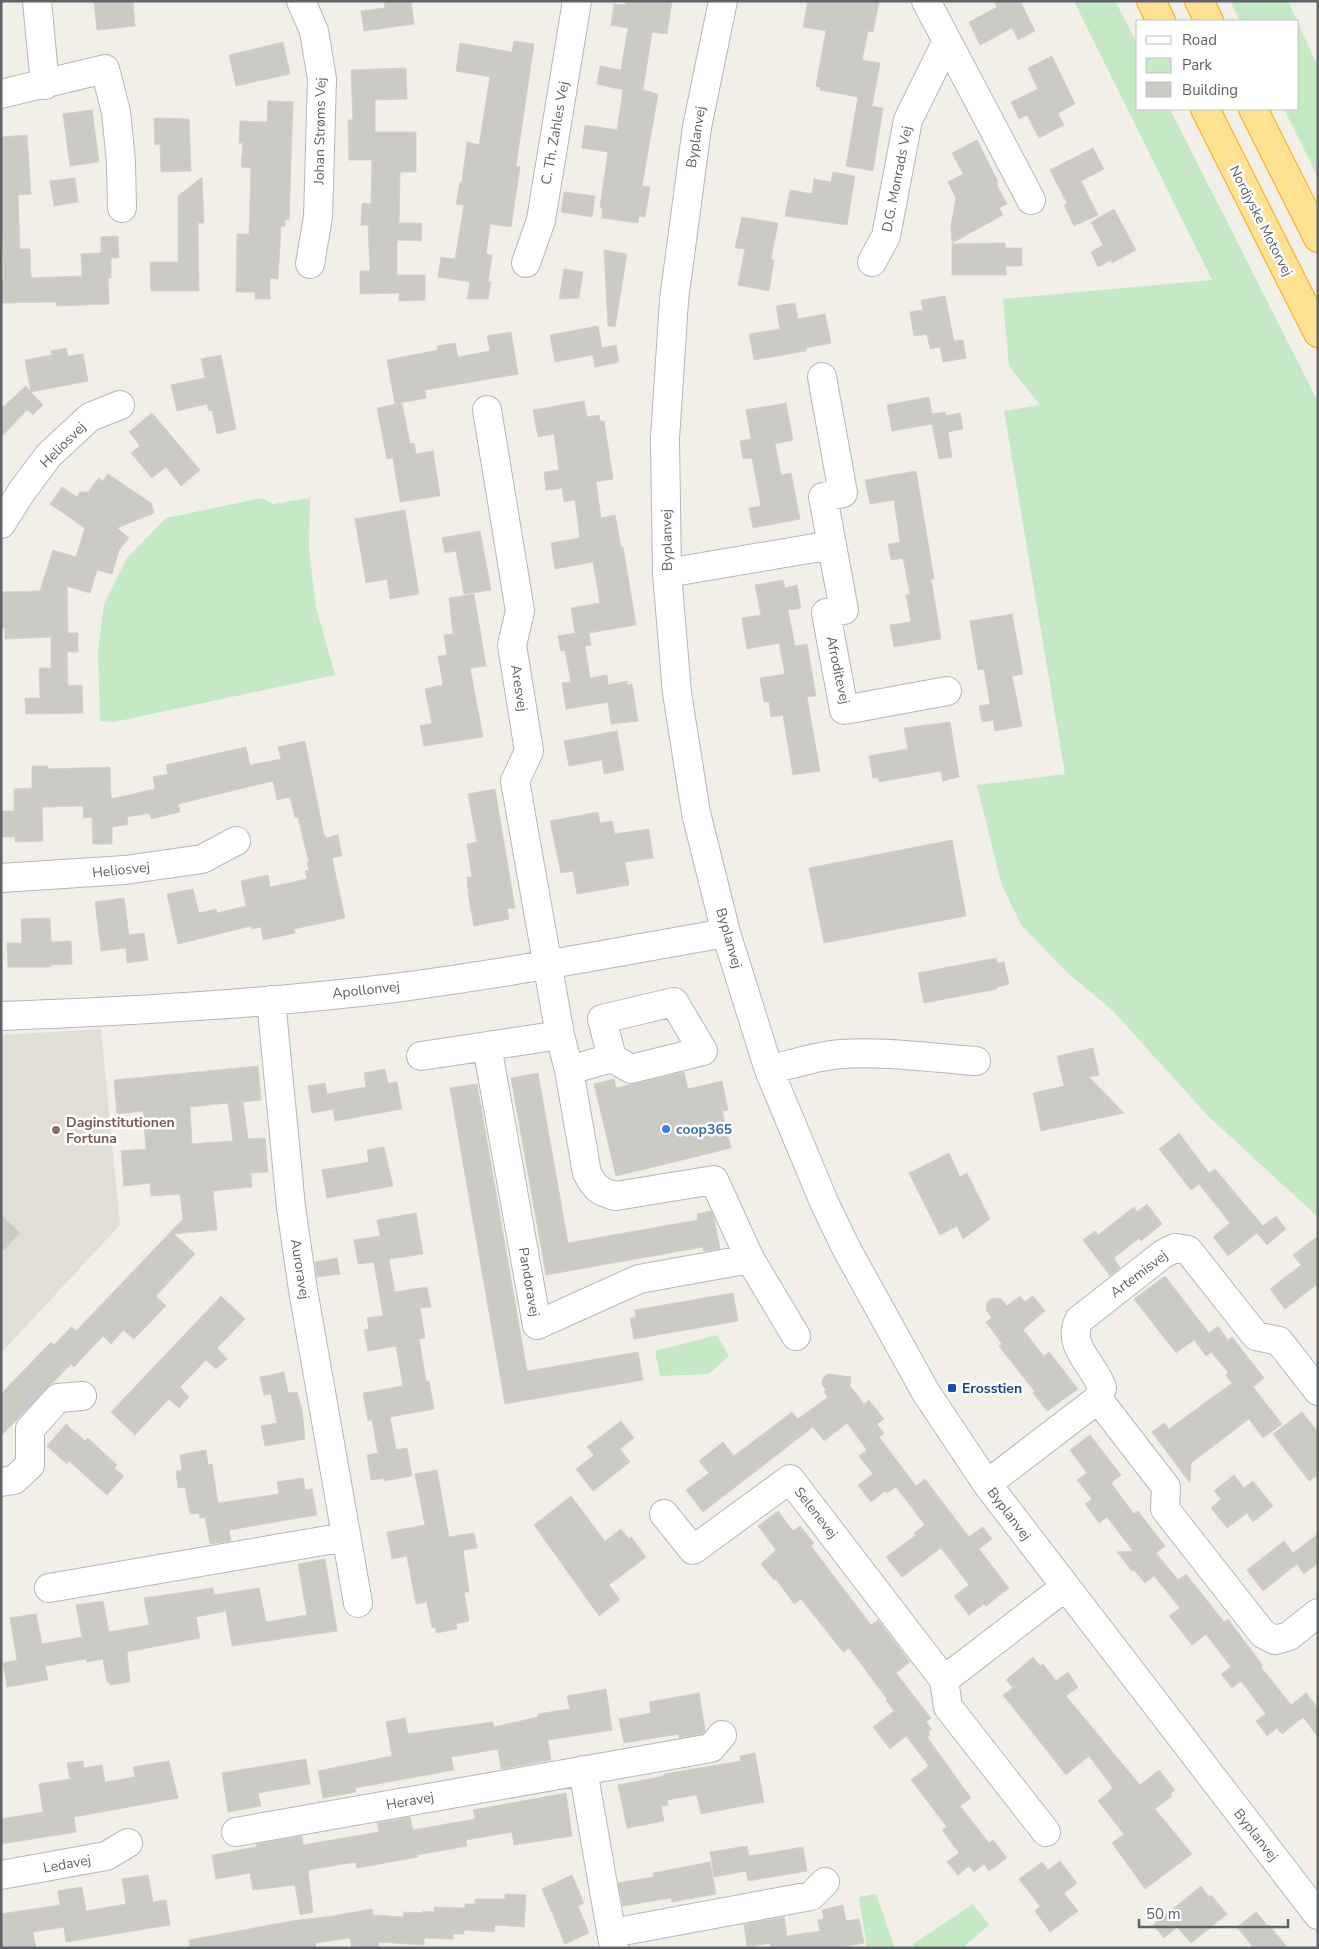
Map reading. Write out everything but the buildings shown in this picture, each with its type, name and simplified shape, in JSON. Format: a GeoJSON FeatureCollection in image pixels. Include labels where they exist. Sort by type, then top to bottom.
{"type":"FeatureCollection","features":[{"type":"Feature","properties":{"kind":"highway"},"geometry":{"type":"LineString","coordinates":[[1151,1],[1160,20]]}},
{"type":"Feature","properties":{"kind":"highway"},"geometry":{"type":"LineString","coordinates":[[1199,1],[1208,20]]}},
{"type":"Feature","properties":{"kind":"highway","name":"Nordjyske Motorvej"},"geometry":{"type":"LineString","coordinates":[[1206,110],[1318,333]]}},
{"type":"Feature","properties":{"kind":"highway"},"geometry":{"type":"LineString","coordinates":[[1254,110],[1318,238]]}},
{"type":"Feature","properties":{"kind":"street"},"geometry":{"type":"LineString","coordinates":[[37,1],[45,85]]}},
{"type":"Feature","properties":{"kind":"street","name":"Johan Strøms Vej"},"geometry":{"type":"LineString","coordinates":[[301,1],[314,31],[322,79],[318,217],[310,264]]}},
{"type":"Feature","properties":{"kind":"street","name":"C. Th. Zahles Vej"},"geometry":{"type":"LineString","coordinates":[[526,264],[541,220],[577,1]]}},
{"type":"Feature","properties":{"kind":"street","name":"Byplanvej"},"geometry":{"type":"LineString","coordinates":[[722,1],[697,127],[674,300],[665,439],[667,573],[677,694],[696,813],[726,933],[769,1070],[806,1162],[845,1246],[925,1392],[986,1484],[1318,1915]]}},
{"type":"Feature","properties":{"kind":"street"},"geometry":{"type":"LineString","coordinates":[[926,1],[1031,200]]}},
{"type":"Feature","properties":{"kind":"street","name":"D.G. Monrads Vej"},"geometry":{"type":"LineString","coordinates":[[872,262],[886,236],[908,120],[947,41]]}},
{"type":"Feature","properties":{"kind":"street"},"geometry":{"type":"LineString","coordinates":[[1,94],[45,85],[105,69],[116,112],[121,162],[122,208]]}},
{"type":"Feature","properties":{"kind":"street","name":"Afroditevej"},"geometry":{"type":"LineString","coordinates":[[822,377],[843,493],[824,497],[844,610],[826,613],[844,710],[947,691]]}},
{"type":"Feature","properties":{"kind":"street","name":"Heliosvej"},"geometry":{"type":"LineString","coordinates":[[1,524],[22,491],[49,455],[90,418],[120,405]]}},
{"type":"Feature","properties":{"kind":"street","name":"Aresvej"},"geometry":{"type":"LineString","coordinates":[[487,410],[520,611],[512,645],[529,750],[515,781],[547,964]]}},
{"type":"Feature","properties":{"kind":"street"},"geometry":{"type":"LineString","coordinates":[[667,573],[832,545]]}},
{"type":"Feature","properties":{"kind":"street","name":"Heliosvej"},"geometry":{"type":"LineString","coordinates":[[1,878],[125,870],[202,859],[236,841]]}},
{"type":"Feature","properties":{"kind":"street","name":"Apollonvej"},"geometry":{"type":"LineString","coordinates":[[1,1016],[124,1011],[271,1000],[393,988],[726,933]]}},
{"type":"Feature","properties":{"kind":"street"},"geometry":{"type":"LineString","coordinates":[[547,964],[588,1173],[593,1185],[604,1193],[616,1196],[714,1180],[750,1259],[796,1336]]}},
{"type":"Feature","properties":{"kind":"street","name":"Auroravej"},"geometry":{"type":"LineString","coordinates":[[271,1000],[291,1207],[358,1603]]}},
{"type":"Feature","properties":{"kind":"street"},"geometry":{"type":"LineString","coordinates":[[421,1056],[560,1035]]}},
{"type":"Feature","properties":{"kind":"street","name":"Pandoravej"},"geometry":{"type":"LineString","coordinates":[[486,1046],[537,1325],[639,1279],[750,1259]]}},
{"type":"Feature","properties":{"kind":"street"},"geometry":{"type":"LineString","coordinates":[[769,1070],[810,1059],[841,1054],[976,1061]]}},
{"type":"Feature","properties":{"kind":"street"},"geometry":{"type":"LineString","coordinates":[[568,1070],[612,1058]]}},
{"type":"Feature","properties":{"kind":"street","name":"Artemisvej"},"geometry":{"type":"LineString","coordinates":[[1098,1399],[1102,1388],[1098,1376],[1074,1339],[1074,1329],[1079,1320],[1163,1254],[1175,1248],[1188,1250],[1256,1336],[1279,1341],[1318,1391]]}},
{"type":"Feature","properties":{"kind":"street"},"geometry":{"type":"LineString","coordinates":[[1,1482],[14,1480],[30,1465],[30,1429],[58,1398],[82,1396]]}},
{"type":"Feature","properties":{"kind":"street"},"geometry":{"type":"LineString","coordinates":[[986,1484],[1098,1399],[1166,1487],[1165,1509],[1263,1634],[1275,1640],[1289,1636],[1318,1614]]}},
{"type":"Feature","properties":{"kind":"street","name":"Selenevej"},"geometry":{"type":"LineString","coordinates":[[664,1514],[692,1550],[790,1479],[944,1680],[948,1707],[1046,1832]]}},
{"type":"Feature","properties":{"kind":"street"},"geometry":{"type":"LineString","coordinates":[[49,1588],[346,1537]]}},
{"type":"Feature","properties":{"kind":"street"},"geometry":{"type":"LineString","coordinates":[[944,1680],[1065,1587]]}},
{"type":"Feature","properties":{"kind":"street","name":"Heravej"},"geometry":{"type":"LineString","coordinates":[[236,1832],[711,1748],[722,1736]]}},
{"type":"Feature","properties":{"kind":"street"},"geometry":{"type":"LineString","coordinates":[[583,1770],[613,1940],[811,1896],[825,1882]]}},
{"type":"Feature","properties":{"kind":"street","name":"Ledavej"},"geometry":{"type":"LineString","coordinates":[[1,1875],[106,1856],[128,1842]]}},
{"type":"Feature","properties":{"kind":"shaded area","name":"Daginstitutionen Fortuna"},"geometry":{"type":"Polygon","coordinates":[[[101,1029],[120,1225],[1,1353],[1,1035],[101,1029]]]}},
{"type":"Feature","properties":{"kind":"green space"},"geometry":{"type":"Polygon","coordinates":[[[1074,1],[1115,1],[1136,41],[1136,110],[1171,110],[1318,402],[1318,1217],[1208,1116],[1113,1011],[1068,973],[1021,925],[1001,883],[977,785],[1065,774],[1004,411],[1040,405],[1009,366],[1003,299],[1212,280],[1074,1]]]}},
{"type":"Feature","properties":{"kind":"green space"},"geometry":{"type":"Polygon","coordinates":[[[1230,1],[1288,1],[1297,20],[1240,20],[1230,1]]]}},
{"type":"Feature","properties":{"kind":"green space"},"geometry":{"type":"Polygon","coordinates":[[[1299,25],[1318,67],[1318,177],[1284,110],[1299,110],[1299,25]]]}},
{"type":"Feature","properties":{"kind":"green space"},"geometry":{"type":"Polygon","coordinates":[[[262,498],[273,504],[310,498],[309,550],[316,607],[335,675],[114,722],[100,721],[98,652],[104,604],[127,558],[166,518],[262,498]]]}},
{"type":"Feature","properties":{"kind":"green space"},"geometry":{"type":"Polygon","coordinates":[[[717,1335],[729,1356],[709,1374],[660,1376],[655,1351],[717,1335]]]}},
{"type":"Feature","properties":{"kind":"green space"},"geometry":{"type":"Polygon","coordinates":[[[876,1894],[895,1948],[867,1948],[859,1897],[876,1894]]]}},
{"type":"Feature","properties":{"kind":"green space"},"geometry":{"type":"Polygon","coordinates":[[[973,1904],[989,1925],[962,1948],[914,1948],[913,1944],[973,1904]]]}},
{"type":"Feature","properties":{"kind":"place","name":"coop365"},"geometry":{"type":"Point","coordinates":[666,1129]}},
{"type":"Feature","properties":{"kind":"place","name":"Daginstitutionen Fortuna"},"geometry":{"type":"Point","coordinates":[56,1130]}},
{"type":"Feature","properties":{"kind":"place","name":"Erosstien"},"geometry":{"type":"Point","coordinates":[952,1388]}}]}
